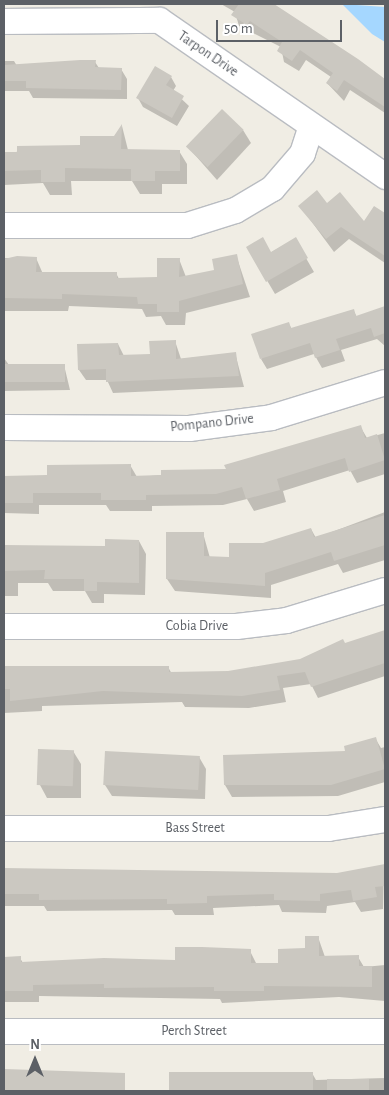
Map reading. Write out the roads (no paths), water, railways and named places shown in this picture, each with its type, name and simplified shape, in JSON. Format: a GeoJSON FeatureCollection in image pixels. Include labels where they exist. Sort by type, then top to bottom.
{"type":"FeatureCollection","features":[{"type":"Feature","properties":{"kind":"street","name":"Tarpon Drive"},"geometry":{"type":"LineString","coordinates":[[4,21],[159,20],[385,176]]}},
{"type":"Feature","properties":{"kind":"street"},"geometry":{"type":"LineString","coordinates":[[4,225],[187,225],[235,210],[278,181],[302,154],[311,125]]}},
{"type":"Feature","properties":{"kind":"street","name":"Pompano Drive"},"geometry":{"type":"LineString","coordinates":[[4,426],[189,428],[271,417],[385,382]]}},
{"type":"Feature","properties":{"kind":"street","name":"Cobia Drive"},"geometry":{"type":"LineString","coordinates":[[4,626],[236,626],[286,620],[385,590]]}},
{"type":"Feature","properties":{"kind":"street","name":"Bass Street"},"geometry":{"type":"LineString","coordinates":[[4,828],[328,828],[385,819]]}},
{"type":"Feature","properties":{"kind":"street","name":"Perch Street"},"geometry":{"type":"LineString","coordinates":[[4,1031],[385,1031]]}},
{"type":"Feature","properties":{"kind":"water"},"geometry":{"type":"Polygon","coordinates":[[[342,4],[385,7],[385,42],[372,34],[342,4]]]}}]}
